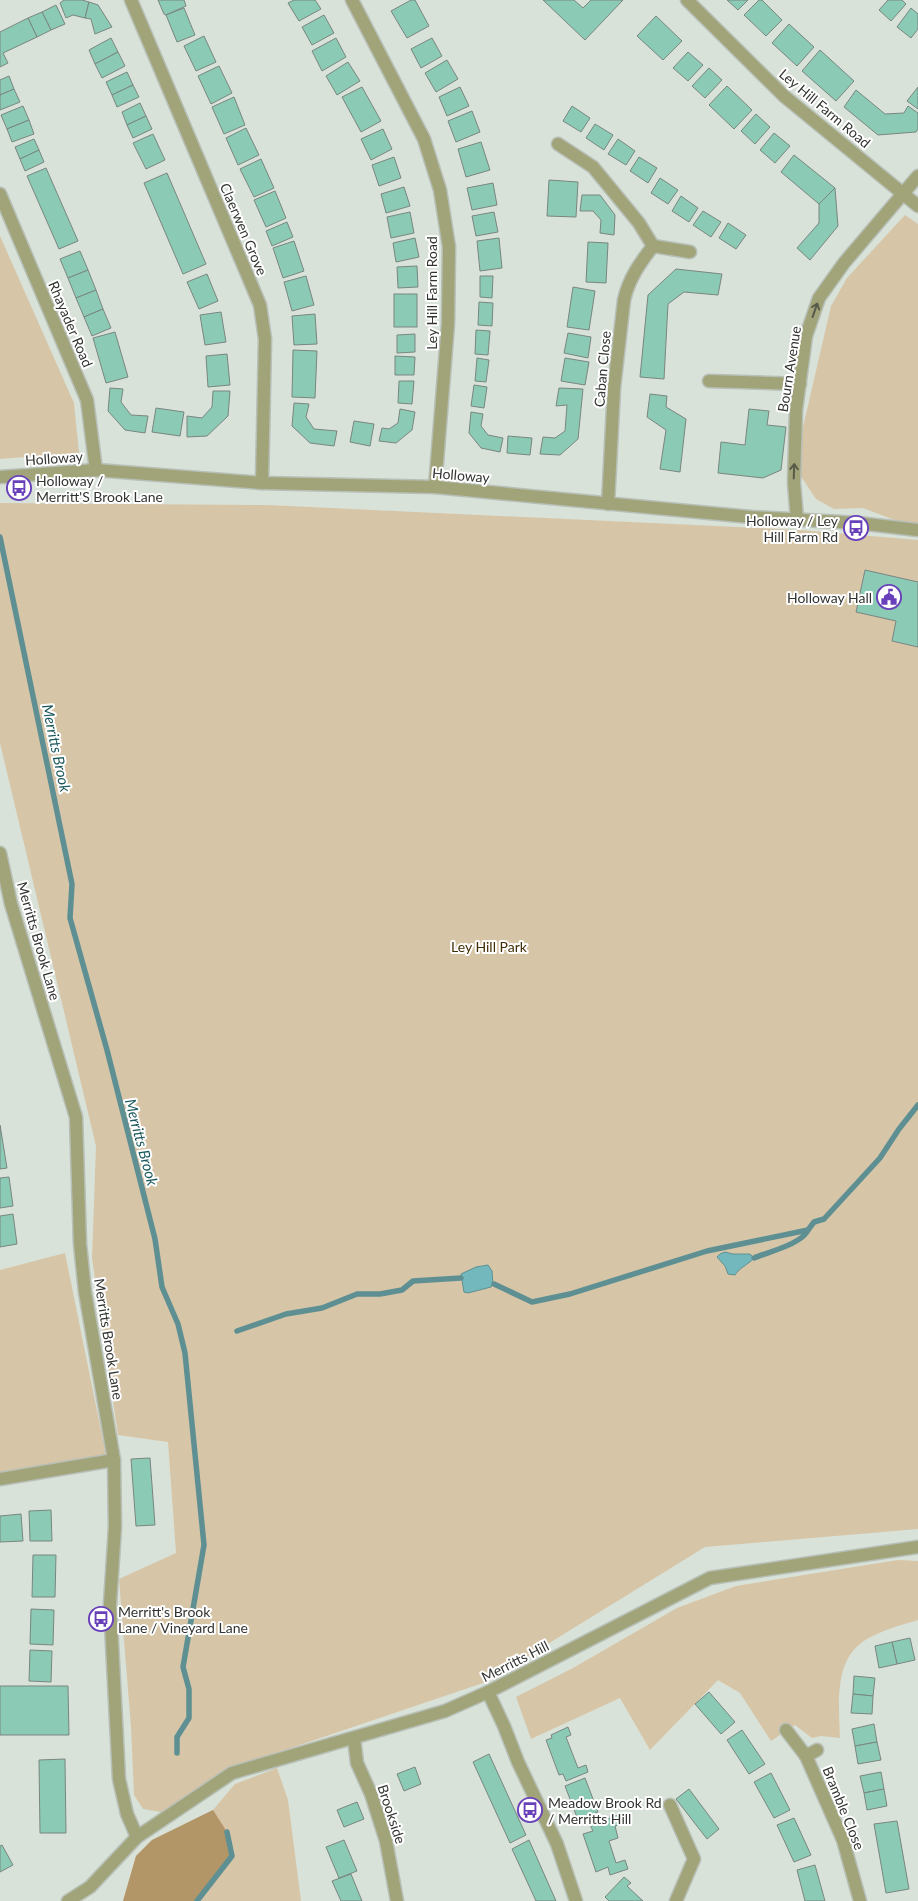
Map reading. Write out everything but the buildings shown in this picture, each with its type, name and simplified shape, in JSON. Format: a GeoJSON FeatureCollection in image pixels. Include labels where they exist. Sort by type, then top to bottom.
{"type":"FeatureCollection","features":[{"type":"Feature","properties":{"kind":"street","name":"Claerwen Grove"},"geometry":{"type":"LineString","coordinates":[[131,0],[260,305],[265,339],[262,483]]}},
{"type":"Feature","properties":{"kind":"street","name":"Ley Hill Farm Road"},"geometry":{"type":"LineString","coordinates":[[352,0],[424,139],[441,200],[449,247],[448,324],[435,487]]}},
{"type":"Feature","properties":{"kind":"street","name":"Ley Hill Farm Road"},"geometry":{"type":"LineString","coordinates":[[687,0],[784,96],[918,206]]}},
{"type":"Feature","properties":{"kind":"street"},"geometry":{"type":"LineString","coordinates":[[558,144],[593,167],[639,223],[653,246],[690,252]]}},
{"type":"Feature","properties":{"kind":"street","name":"Bourn Avenue"},"geometry":{"type":"LineString","coordinates":[[797,519],[794,483],[796,410],[806,336],[819,298],[844,263],[918,176]]}},
{"type":"Feature","properties":{"kind":"street","name":"Rhayader Road"},"geometry":{"type":"LineString","coordinates":[[0,194],[87,400],[96,470]]}},
{"type":"Feature","properties":{"kind":"street","name":"Caban Close"},"geometry":{"type":"LineString","coordinates":[[608,504],[614,388],[624,300],[634,270],[653,246]]}},
{"type":"Feature","properties":{"kind":"street"},"geometry":{"type":"LineString","coordinates":[[709,381],[800,384]]}},
{"type":"Feature","properties":{"kind":"street","name":"Holloway"},"geometry":{"type":"LineString","coordinates":[[0,477],[96,470],[262,483],[435,487],[608,504],[858,522],[918,530]]}},
{"type":"Feature","properties":{"kind":"street","name":"Merritts Brook Lane"},"geometry":{"type":"LineString","coordinates":[[0,853],[11,904],[76,1117],[80,1244],[85,1292],[114,1460],[115,1527],[110,1604],[119,1779],[127,1814],[137,1837]]}},
{"type":"Feature","properties":{"kind":"street"},"geometry":{"type":"LineString","coordinates":[[0,1479],[114,1460]]}},
{"type":"Feature","properties":{"kind":"street","name":"Merritts Hill"},"geometry":{"type":"LineString","coordinates":[[68,1901],[90,1887],[137,1837],[232,1774],[445,1711],[488,1692],[710,1578],[918,1547]]}},
{"type":"Feature","properties":{"kind":"street"},"geometry":{"type":"LineString","coordinates":[[488,1692],[518,1762],[557,1844],[576,1901]]}},
{"type":"Feature","properties":{"kind":"street","name":"Bramble Close"},"geometry":{"type":"LineString","coordinates":[[786,1730],[811,1753],[843,1840],[860,1901]]}},
{"type":"Feature","properties":{"kind":"street","name":"Brookside"},"geometry":{"type":"LineString","coordinates":[[354,1738],[357,1763],[371,1794],[386,1841],[397,1901]]}},
{"type":"Feature","properties":{"kind":"street"},"geometry":{"type":"LineString","coordinates":[[670,1805],[694,1859],[676,1901]]}},
{"type":"Feature","properties":{"kind":"green space"},"geometry":{"type":"Polygon","coordinates":[[[905,215],[918,224],[918,529],[863,508],[834,509],[816,499],[794,466],[831,306],[847,278],[905,215]]]}},
{"type":"Feature","properties":{"kind":"green space"},"geometry":{"type":"Polygon","coordinates":[[[0,236],[74,403],[79,453],[0,459],[0,236]]]}},
{"type":"Feature","properties":{"kind":"green space","name":"Ley Hill Park"},"geometry":{"type":"Polygon","coordinates":[[[0,503],[267,505],[799,530],[918,540],[918,1529],[705,1547],[486,1682],[226,1770],[161,1812],[143,1809],[134,1795],[131,1727],[119,1579],[176,1553],[168,1442],[118,1435],[92,1258],[96,1146],[0,743],[0,503]]]}},
{"type":"Feature","properties":{"kind":"green space"},"geometry":{"type":"Polygon","coordinates":[[[65,1253],[106,1455],[0,1473],[0,1270],[65,1253]]]}},
{"type":"Feature","properties":{"kind":"green space"},"geometry":{"type":"Polygon","coordinates":[[[898,1560],[918,1561],[918,1620],[886,1630],[867,1639],[856,1647],[848,1658],[840,1683],[840,1738],[821,1736],[812,1738],[795,1725],[771,1741],[740,1693],[718,1680],[650,1750],[620,1698],[531,1739],[516,1697],[573,1668],[677,1608],[736,1586],[898,1560]]]}},
{"type":"Feature","properties":{"kind":"green space"},"geometry":{"type":"Polygon","coordinates":[[[277,1768],[288,1800],[301,1901],[123,1901],[136,1856],[152,1840],[213,1810],[235,1784],[277,1768]]]}},
{"type":"Feature","properties":{"kind":"shaded area"},"geometry":{"type":"Polygon","coordinates":[[[213,1810],[227,1832],[232,1856],[197,1901],[123,1901],[136,1856],[152,1840],[213,1810]]]}},
{"type":"Feature","properties":{"kind":"water"},"geometry":{"type":"Polygon","coordinates":[[[725,1252],[750,1254],[754,1258],[735,1275],[728,1274],[725,1266],[717,1257],[725,1252]]]}},
{"type":"Feature","properties":{"kind":"water"},"geometry":{"type":"Polygon","coordinates":[[[488,1265],[492,1271],[493,1284],[491,1287],[468,1293],[464,1292],[461,1274],[476,1267],[488,1265]]]}},
{"type":"Feature","properties":{"kind":"waterway","name":"Merritts Brook"},"geometry":{"type":"LineString","coordinates":[[0,537],[72,884],[70,918],[107,1050],[155,1239],[162,1287],[178,1324],[185,1353],[204,1545],[183,1667],[189,1689],[189,1718],[177,1737],[177,1753]]}},
{"type":"Feature","properties":{"kind":"waterway"},"geometry":{"type":"LineString","coordinates":[[494,1284],[532,1302],[570,1294],[707,1251],[808,1230],[814,1222],[824,1219],[880,1158],[918,1105]]}},
{"type":"Feature","properties":{"kind":"waterway"},"geometry":{"type":"LineString","coordinates":[[754,1258],[792,1243],[805,1235],[808,1230]]}},
{"type":"Feature","properties":{"kind":"waterway"},"geometry":{"type":"LineString","coordinates":[[237,1331],[286,1314],[322,1308],[357,1294],[380,1294],[402,1290],[413,1281],[461,1278]]}},
{"type":"Feature","properties":{"kind":"waterway","name":"Merritts Brook"},"geometry":{"type":"LineString","coordinates":[[197,1901],[232,1856],[227,1832]]}},
{"type":"Feature","properties":{"kind":"place","name":"Holloway / Merritt'S Brook Lane"},"geometry":{"type":"Point","coordinates":[19,488]}},
{"type":"Feature","properties":{"kind":"place","name":"Holloway / Ley Hill Farm Rd"},"geometry":{"type":"Point","coordinates":[856,528]}},
{"type":"Feature","properties":{"kind":"place","name":"Holloway Hall"},"geometry":{"type":"Point","coordinates":[889,597]}},
{"type":"Feature","properties":{"kind":"place","name":"Merritt's Brook Lane / Vineyard Lane"},"geometry":{"type":"Point","coordinates":[101,1619]}},
{"type":"Feature","properties":{"kind":"place","name":"Meadow Brook Rd / Merritts Hill"},"geometry":{"type":"Point","coordinates":[530,1810]}}]}
